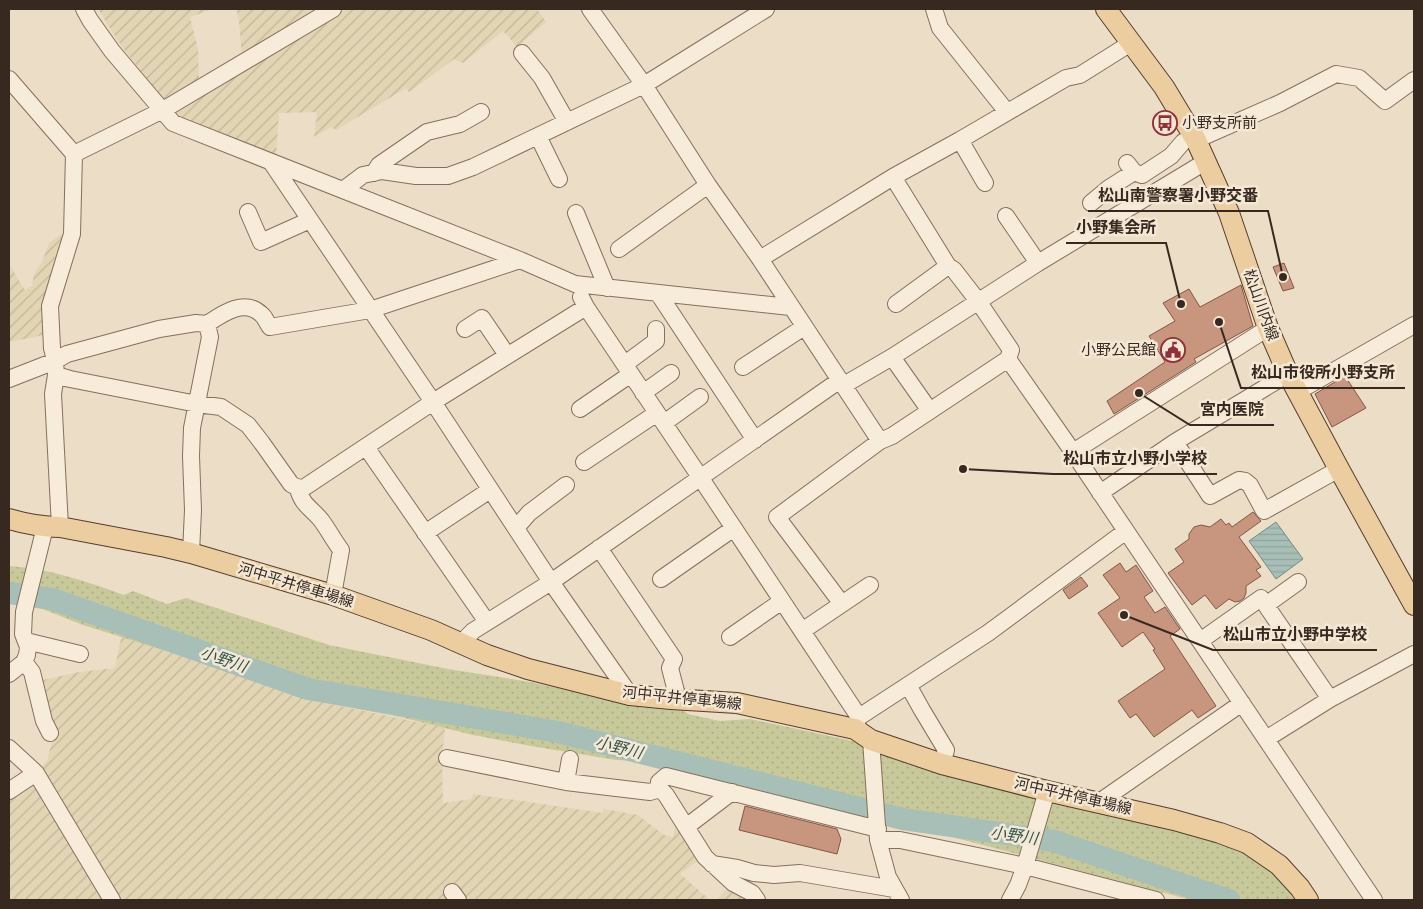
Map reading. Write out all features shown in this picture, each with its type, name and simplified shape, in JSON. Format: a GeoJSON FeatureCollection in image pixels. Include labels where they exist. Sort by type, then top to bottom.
{"type":"FeatureCollection","features":[{"type":"Feature","properties":{"kind":"main road","name":"松山川内線"},"geometry":{"type":"LineString","coordinates":[[1109,10],[1164,87],[1194,138],[1229,213],[1268,328],[1288,374],[1339,470],[1412,595]]}},
{"type":"Feature","properties":{"kind":"main road","name":"河中平井停車場線"},"geometry":{"type":"LineString","coordinates":[[9,519],[49,533],[166,547],[333,595],[431,630],[486,655],[528,669],[630,695],[737,703],[864,732],[942,764],[1046,796],[1098,803],[1174,820],[1220,833],[1247,843],[1279,865],[1308,900]]}},
{"type":"Feature","properties":{"kind":"street"},"geometry":{"type":"LineString","coordinates":[[84,9],[112,52],[173,123],[520,260],[575,284],[790,307]]}},
{"type":"Feature","properties":{"kind":"street"},"geometry":{"type":"LineString","coordinates":[[74,154],[163,110],[333,9]]}},
{"type":"Feature","properties":{"kind":"street"},"geometry":{"type":"LineString","coordinates":[[590,9],[644,85],[708,185],[760,259],[880,441]]}},
{"type":"Feature","properties":{"kind":"street"},"geometry":{"type":"LineString","coordinates":[[343,190],[363,175],[382,171],[416,176],[448,176],[473,167],[644,85],[766,9]]}},
{"type":"Feature","properties":{"kind":"street"},"geometry":{"type":"LineString","coordinates":[[934,9],[940,28],[1007,112]]}},
{"type":"Feature","properties":{"kind":"street"},"geometry":{"type":"LineString","coordinates":[[760,259],[893,177],[1066,78],[1080,76],[1131,43]]}},
{"type":"Feature","properties":{"kind":"street"},"geometry":{"type":"LineString","coordinates":[[522,53],[542,78],[567,122]]}},
{"type":"Feature","properties":{"kind":"street"},"geometry":{"type":"LineString","coordinates":[[1090,203],[1109,188],[1130,167],[1142,175],[1171,156],[1183,142],[1280,103],[1336,74],[1359,78],[1385,101],[1414,80]]}},
{"type":"Feature","properties":{"kind":"street"},"geometry":{"type":"LineString","coordinates":[[9,78],[74,154],[72,234],[50,306],[52,348],[56,368],[53,394],[49,533],[24,612],[19,636]]}},
{"type":"Feature","properties":{"kind":"street"},"geometry":{"type":"LineString","coordinates":[[374,173],[378,164],[427,132],[460,124],[480,112]]}},
{"type":"Feature","properties":{"kind":"street"},"geometry":{"type":"LineString","coordinates":[[538,136],[559,179]]}},
{"type":"Feature","properties":{"kind":"street"},"geometry":{"type":"LineString","coordinates":[[960,140],[986,183]]}},
{"type":"Feature","properties":{"kind":"street"},"geometry":{"type":"LineString","coordinates":[[270,162],[433,402],[551,582],[630,695]]}},
{"type":"Feature","properties":{"kind":"street"},"geometry":{"type":"LineString","coordinates":[[461,643],[473,631],[551,582],[700,477],[842,383],[892,357],[1038,262],[1206,162]]}},
{"type":"Feature","properties":{"kind":"street"},"geometry":{"type":"LineString","coordinates":[[842,604],[777,518],[880,441],[892,436],[1008,359],[1011,350],[978,301],[954,270],[948,266],[893,177]]}},
{"type":"Feature","properties":{"kind":"street"},"geometry":{"type":"LineString","coordinates":[[619,249],[708,185]]}},
{"type":"Feature","properties":{"kind":"street"},"geometry":{"type":"LineString","coordinates":[[248,212],[262,242],[310,220]]}},
{"type":"Feature","properties":{"kind":"street"},"geometry":{"type":"LineString","coordinates":[[576,213],[608,288]]}},
{"type":"Feature","properties":{"kind":"street"},"geometry":{"type":"LineString","coordinates":[[1006,216],[1038,262]]}},
{"type":"Feature","properties":{"kind":"street"},"geometry":{"type":"LineString","coordinates":[[9,379],[56,368],[67,354],[159,329],[196,323],[207,324],[234,308],[251,308],[261,314],[270,327],[370,310],[520,260]]}},
{"type":"Feature","properties":{"kind":"street"},"geometry":{"type":"LineString","coordinates":[[896,304],[948,266]]}},
{"type":"Feature","properties":{"kind":"street"},"geometry":{"type":"LineString","coordinates":[[575,284],[586,307],[802,631],[864,732],[878,831],[888,877],[898,894]]}},
{"type":"Feature","properties":{"kind":"street"},"geometry":{"type":"LineString","coordinates":[[658,293],[755,440]]}},
{"type":"Feature","properties":{"kind":"street"},"geometry":{"type":"LineString","coordinates":[[56,368],[70,380],[222,407],[248,425],[291,484],[298,488],[305,487],[433,402],[586,307]]}},
{"type":"Feature","properties":{"kind":"street"},"geometry":{"type":"LineString","coordinates":[[465,329],[482,318],[507,355]]}},
{"type":"Feature","properties":{"kind":"street"},"geometry":{"type":"LineString","coordinates":[[191,554],[193,510],[192,428],[210,337],[207,324]]}},
{"type":"Feature","properties":{"kind":"street"},"geometry":{"type":"LineString","coordinates":[[743,367],[804,327]]}},
{"type":"Feature","properties":{"kind":"street"},"geometry":{"type":"LineString","coordinates":[[1297,392],[1414,327]]}},
{"type":"Feature","properties":{"kind":"street"},"geometry":{"type":"LineString","coordinates":[[1073,452],[1268,328]]}},
{"type":"Feature","properties":{"kind":"street"},"geometry":{"type":"LineString","coordinates":[[580,408],[628,369],[656,341],[656,329]]}},
{"type":"Feature","properties":{"kind":"street"},"geometry":{"type":"LineString","coordinates":[[892,357],[930,411]]}},
{"type":"Feature","properties":{"kind":"street"},"geometry":{"type":"LineString","coordinates":[[1008,359],[1073,452],[1374,900]]}},
{"type":"Feature","properties":{"kind":"street"},"geometry":{"type":"LineString","coordinates":[[643,393],[671,373]]}},
{"type":"Feature","properties":{"kind":"street"},"geometry":{"type":"LineString","coordinates":[[1100,493],[1176,442],[1288,374]]}},
{"type":"Feature","properties":{"kind":"street"},"geometry":{"type":"LineString","coordinates":[[584,462],[700,397]]}},
{"type":"Feature","properties":{"kind":"street"},"geometry":{"type":"LineString","coordinates":[[1176,442],[1210,496],[1239,480],[1245,481],[1250,485],[1264,511],[1339,470]]}},
{"type":"Feature","properties":{"kind":"street"},"geometry":{"type":"LineString","coordinates":[[366,447],[487,622]]}},
{"type":"Feature","properties":{"kind":"street"},"geometry":{"type":"LineString","coordinates":[[516,528],[529,513],[566,486]]}},
{"type":"Feature","properties":{"kind":"street"},"geometry":{"type":"LineString","coordinates":[[298,488],[300,495],[310,510],[321,520],[341,550],[333,595]]}},
{"type":"Feature","properties":{"kind":"street"},"geometry":{"type":"LineString","coordinates":[[426,533],[490,490]]}},
{"type":"Feature","properties":{"kind":"street"},"geometry":{"type":"LineString","coordinates":[[661,579],[734,528]]}},
{"type":"Feature","properties":{"kind":"street"},"geometry":{"type":"LineString","coordinates":[[864,732],[908,684],[988,633],[1126,531]]}},
{"type":"Feature","properties":{"kind":"street"},"geometry":{"type":"LineString","coordinates":[[599,548],[674,659],[670,668],[678,700]]}},
{"type":"Feature","properties":{"kind":"street"},"geometry":{"type":"LineString","coordinates":[[1266,605],[1298,582]]}},
{"type":"Feature","properties":{"kind":"street"},"geometry":{"type":"LineString","coordinates":[[802,631],[870,584]]}},
{"type":"Feature","properties":{"kind":"street"},"geometry":{"type":"LineString","coordinates":[[1200,641],[1261,598],[1330,700]]}},
{"type":"Feature","properties":{"kind":"street"},"geometry":{"type":"LineString","coordinates":[[730,636],[782,601]]}},
{"type":"Feature","properties":{"kind":"street"},"geometry":{"type":"LineString","coordinates":[[19,636],[80,654]]}},
{"type":"Feature","properties":{"kind":"street"},"geometry":{"type":"LineString","coordinates":[[9,674],[24,662],[28,647],[19,636]]}},
{"type":"Feature","properties":{"kind":"street"},"geometry":{"type":"LineString","coordinates":[[1266,739],[1330,700],[1414,654]]}},
{"type":"Feature","properties":{"kind":"street"},"geometry":{"type":"LineString","coordinates":[[24,662],[32,672],[44,721],[50,732]]}},
{"type":"Feature","properties":{"kind":"street"},"geometry":{"type":"LineString","coordinates":[[908,684],[946,750],[942,764]]}},
{"type":"Feature","properties":{"kind":"street"},"geometry":{"type":"LineString","coordinates":[[1098,803],[1242,703]]}},
{"type":"Feature","properties":{"kind":"street"},"geometry":{"type":"LineString","coordinates":[[9,748],[36,773],[112,900]]}},
{"type":"Feature","properties":{"kind":"street"},"geometry":{"type":"LineString","coordinates":[[447,758],[470,770],[650,792],[660,789]]}},
{"type":"Feature","properties":{"kind":"street"},"geometry":{"type":"LineString","coordinates":[[566,782],[570,759]]}},
{"type":"Feature","properties":{"kind":"street"},"geometry":{"type":"LineString","coordinates":[[9,791],[36,773]]}},
{"type":"Feature","properties":{"kind":"street"},"geometry":{"type":"LineString","coordinates":[[757,900],[752,893],[733,883],[705,857],[660,789],[659,782],[666,776],[878,831],[900,840],[1026,863],[1156,900]]}},
{"type":"Feature","properties":{"kind":"street"},"geometry":{"type":"LineString","coordinates":[[686,827],[732,792]]}},
{"type":"Feature","properties":{"kind":"street"},"geometry":{"type":"LineString","coordinates":[[1010,900],[1026,863],[1046,796]]}},
{"type":"Feature","properties":{"kind":"street"},"geometry":{"type":"LineString","coordinates":[[712,864],[774,876],[800,873],[898,894]]}},
{"type":"Feature","properties":{"kind":"shaded area"},"geometry":{"type":"Polygon","coordinates":[[[98,9],[213,9],[190,17],[198,49],[199,84],[167,104],[122,47],[98,9]]]}},
{"type":"Feature","properties":{"kind":"shaded area"},"geometry":{"type":"Polygon","coordinates":[[[236,9],[321,9],[242,58],[239,21],[236,9]]]}},
{"type":"Feature","properties":{"kind":"shaded area"},"geometry":{"type":"Polygon","coordinates":[[[345,9],[537,9],[546,22],[517,47],[503,31],[463,63],[454,59],[409,92],[406,88],[336,130],[331,127],[314,137],[317,112],[279,113],[276,154],[272,155],[177,118],[173,112],[345,9]]]}},
{"type":"Feature","properties":{"kind":"shaded area"},"geometry":{"type":"Polygon","coordinates":[[[62,234],[67,238],[44,335],[9,342],[9,264],[25,290],[32,286],[34,274],[42,262],[49,243],[62,234]]]}},
{"type":"Feature","properties":{"kind":"shaded area"},"geometry":{"type":"Polygon","coordinates":[[[1276,522],[1303,559],[1276,579],[1249,541],[1276,522]]]}},
{"type":"Feature","properties":{"kind":"shaded area"},"geometry":{"type":"Polygon","coordinates":[[[121,637],[305,693],[322,702],[445,728],[442,757],[443,803],[472,799],[473,794],[603,813],[604,809],[638,815],[664,835],[673,837],[676,823],[699,860],[680,874],[710,900],[349,900],[348,898],[345,900],[115,900],[39,770],[47,761],[54,734],[38,681],[79,672],[115,668],[121,637]]]}},
{"type":"Feature","properties":{"kind":"shaded area"},"geometry":{"type":"Polygon","coordinates":[[[32,781],[107,900],[9,900],[9,796],[32,781]]]}},
{"type":"Feature","properties":{"kind":"shaded area"},"geometry":{"type":"Polygon","coordinates":[[[729,886],[741,895],[747,900],[717,900],[729,886]]]}},
{"type":"Feature","properties":{"kind":"green space"},"geometry":{"type":"Polygon","coordinates":[[[9,566],[54,573],[82,580],[124,595],[133,591],[167,604],[186,598],[329,645],[611,699],[680,707],[688,714],[720,721],[750,719],[853,741],[896,755],[1242,847],[1262,860],[1298,900],[1191,900],[659,762],[616,760],[531,746],[322,702],[305,693],[83,625],[20,600],[9,599],[9,566]]]}},
{"type":"Feature","properties":{"kind":"building"},"geometry":{"type":"Polygon","coordinates":[[[1284,263],[1294,288],[1283,291],[1273,267],[1284,263]]]}},
{"type":"Feature","properties":{"kind":"building"},"geometry":{"type":"Polygon","coordinates":[[[1241,285],[1253,326],[1194,359],[1196,362],[1114,414],[1107,401],[1165,362],[1149,336],[1175,321],[1163,303],[1189,289],[1200,307],[1241,285]]]}},
{"type":"Feature","properties":{"kind":"building"},"geometry":{"type":"Polygon","coordinates":[[[1345,376],[1366,408],[1332,427],[1315,394],[1345,376]]]}},
{"type":"Feature","properties":{"kind":"building"},"geometry":{"type":"Polygon","coordinates":[[[1253,512],[1261,521],[1239,537],[1261,567],[1256,570],[1261,576],[1246,586],[1244,598],[1240,601],[1235,602],[1229,599],[1216,609],[1205,595],[1192,605],[1168,573],[1184,562],[1175,549],[1189,539],[1189,534],[1194,527],[1201,525],[1210,527],[1221,519],[1226,525],[1229,523],[1232,527],[1253,512]]]}},
{"type":"Feature","properties":{"kind":"building"},"geometry":{"type":"Polygon","coordinates":[[[1120,563],[1126,572],[1136,565],[1153,591],[1144,597],[1155,613],[1165,607],[1180,629],[1170,636],[1216,706],[1198,718],[1192,710],[1154,737],[1136,714],[1130,718],[1118,701],[1165,669],[1153,650],[1155,649],[1143,632],[1122,647],[1098,613],[1120,598],[1103,575],[1120,563]]]}},
{"type":"Feature","properties":{"kind":"building"},"geometry":{"type":"Polygon","coordinates":[[[1081,577],[1088,586],[1069,599],[1063,590],[1081,577]]]}},
{"type":"Feature","properties":{"kind":"building"},"geometry":{"type":"Polygon","coordinates":[[[745,806],[837,829],[841,839],[837,854],[739,830],[745,806]]]}},
{"type":"Feature","properties":{"kind":"waterway","name":"小野川"},"geometry":{"type":"LineString","coordinates":[[9,593],[52,599],[308,689],[558,732],[903,819],[1054,841],[1229,900]]}},
{"type":"Feature","properties":{"kind":"place","name":"小野支所前"},"geometry":{"type":"Point","coordinates":[1165,123]}},
{"type":"Feature","properties":{"kind":"place","name":"松山南警察署小野交番"},"geometry":{"type":"Point","coordinates":[1283,277]}},
{"type":"Feature","properties":{"kind":"place","name":"小野集会所"},"geometry":{"type":"Point","coordinates":[1181,304]}},
{"type":"Feature","properties":{"kind":"place","name":"松山市役所小野支所"},"geometry":{"type":"Point","coordinates":[1219,322]}},
{"type":"Feature","properties":{"kind":"place","name":"小野公民館"},"geometry":{"type":"Point","coordinates":[1173,350]}},
{"type":"Feature","properties":{"kind":"place","name":"宮内医院"},"geometry":{"type":"Point","coordinates":[1139,393]}},
{"type":"Feature","properties":{"kind":"place","name":"松山市立小野小学校"},"geometry":{"type":"Point","coordinates":[963,469]}},
{"type":"Feature","properties":{"kind":"place","name":"松山市立小野中学校"},"geometry":{"type":"Point","coordinates":[1124,615]}}]}
